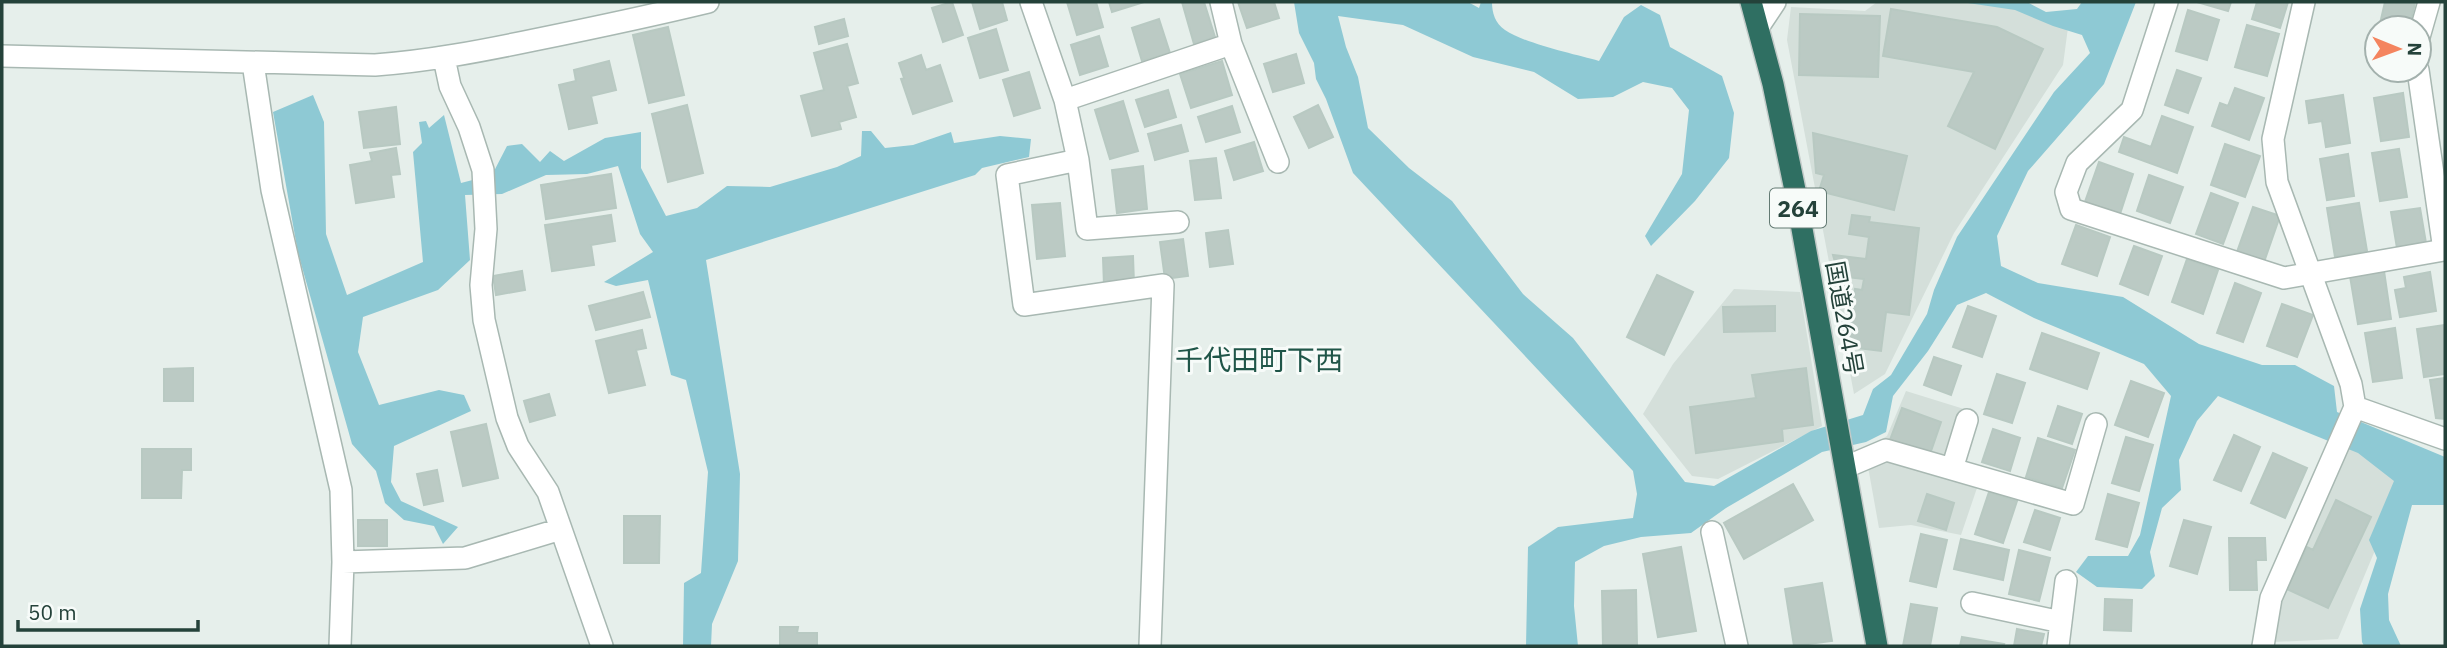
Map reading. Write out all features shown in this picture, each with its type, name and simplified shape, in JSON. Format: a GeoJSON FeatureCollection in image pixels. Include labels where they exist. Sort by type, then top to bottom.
{"type":"FeatureCollection","features":[{"type":"Feature","properties":{"kind":"highway","name":"国道264号"},"geometry":{"type":"LineString","coordinates":[[1751,2],[1759,26],[1792,177],[1877,646]]}},
{"type":"Feature","properties":{"kind":"street"},"geometry":{"type":"LineString","coordinates":[[2,56],[375,65],[444,58],[708,2]]}},
{"type":"Feature","properties":{"kind":"street"},"geometry":{"type":"LineString","coordinates":[[1031,2],[1065,100],[1078,160],[1087,229],[1178,222]]}},
{"type":"Feature","properties":{"kind":"street"},"geometry":{"type":"LineString","coordinates":[[1221,2],[1231,44],[1278,162]]}},
{"type":"Feature","properties":{"kind":"street"},"geometry":{"type":"LineString","coordinates":[[1759,26],[1775,2]]}},
{"type":"Feature","properties":{"kind":"street"},"geometry":{"type":"LineString","coordinates":[[2167,2],[2132,110],[2077,163],[2066,192],[2071,209],[2284,278],[2444,250],[2420,84]]}},
{"type":"Feature","properties":{"kind":"street"},"geometry":{"type":"LineString","coordinates":[[2263,646],[2271,598],[2353,411],[2351,384],[2277,182],[2273,139],[2305,2]]}},
{"type":"Feature","properties":{"kind":"street"},"geometry":{"type":"LineString","coordinates":[[1065,100],[1231,44]]}},
{"type":"Feature","properties":{"kind":"street"},"geometry":{"type":"LineString","coordinates":[[444,58],[450,86],[469,127],[483,170],[486,196],[481,285],[484,320],[507,418],[519,446],[548,492],[602,646]]}},
{"type":"Feature","properties":{"kind":"street"},"geometry":{"type":"LineString","coordinates":[[253,63],[272,190],[341,490],[343,562],[340,646]]}},
{"type":"Feature","properties":{"kind":"street"},"geometry":{"type":"LineString","coordinates":[[1078,160],[1007,175],[1024,305],[1163,285],[1150,646]]}},
{"type":"Feature","properties":{"kind":"street"},"geometry":{"type":"LineString","coordinates":[[2353,411],[2445,439]]}},
{"type":"Feature","properties":{"kind":"street"},"geometry":{"type":"LineString","coordinates":[[1952,469],[1967,419]]}},
{"type":"Feature","properties":{"kind":"street"},"geometry":{"type":"LineString","coordinates":[[1845,461],[1886,450],[2073,503],[2096,424]]}},
{"type":"Feature","properties":{"kind":"street"},"geometry":{"type":"LineString","coordinates":[[343,562],[466,558],[561,530]]}},
{"type":"Feature","properties":{"kind":"street"},"geometry":{"type":"LineString","coordinates":[[1712,532],[1737,646]]}},
{"type":"Feature","properties":{"kind":"street"},"geometry":{"type":"LineString","coordinates":[[2058,646],[2066,580]]}},
{"type":"Feature","properties":{"kind":"street"},"geometry":{"type":"LineString","coordinates":[[1972,603],[2061,622]]}},
{"type":"Feature","properties":{"kind":"shaded area"},"geometry":{"type":"Polygon","coordinates":[[[1877,2],[1986,2],[2069,20],[2063,65],[1954,233],[1885,374],[1854,394],[1787,40],[1791,7],[1865,11],[1877,2]]]}},
{"type":"Feature","properties":{"kind":"shaded area"},"geometry":{"type":"Polygon","coordinates":[[[1734,289],[1800,292],[1822,426],[1718,479],[1692,476],[1643,414],[1673,364],[1734,289]]]}},
{"type":"Feature","properties":{"kind":"shaded area"},"geometry":{"type":"Polygon","coordinates":[[[1906,391],[1964,409],[1943,475],[1978,485],[1961,535],[1911,525],[1879,528],[1865,450],[1887,436],[1906,391]]]}},
{"type":"Feature","properties":{"kind":"shaded area"},"geometry":{"type":"Polygon","coordinates":[[[2350,444],[2406,476],[2338,639],[2273,642],[2280,600],[2350,444]]]}},
{"type":"Feature","properties":{"kind":"water"},"geometry":{"type":"Polygon","coordinates":[[[1294,2],[1468,2],[1479,8],[1481,2],[1492,2],[1496,21],[1514,35],[1599,61],[1624,17],[1641,5],[1660,15],[1670,47],[1722,76],[1734,113],[1729,158],[1695,201],[1651,246],[1645,236],[1682,174],[1689,110],[1672,88],[1643,82],[1613,97],[1578,99],[1534,72],[1473,57],[1403,25],[1338,16],[1358,77],[1368,128],[1409,168],[1452,201],[1523,294],[1573,338],[1685,482],[1714,486],[1811,431],[1863,415],[1873,389],[1891,375],[1927,314],[1934,290],[1957,237],[2054,92],[2090,53],[2082,35],[2015,10],[1961,2],[2027,2],[2046,12],[2077,9],[2082,2],[2136,2],[2104,84],[2028,171],[1997,236],[2001,266],[2038,283],[2123,297],[2199,344],[2262,365],[2295,365],[2334,386],[2337,412],[2445,457],[2445,505],[2412,505],[2388,594],[2389,620],[2401,646],[2364,646],[2360,609],[2377,558],[2369,540],[2394,481],[2358,453],[2218,396],[2197,421],[2179,460],[2181,490],[2162,508],[2150,552],[2155,576],[2142,589],[2097,587],[2076,572],[2088,556],[2128,556],[2140,535],[2171,396],[2144,364],[2034,318],[1986,293],[1957,305],[1928,351],[1893,396],[1886,432],[1866,442],[1822,452],[1726,508],[1691,533],[1641,537],[1604,546],[1575,562],[1574,606],[1578,646],[1526,646],[1528,547],[1558,527],[1633,518],[1637,494],[1633,471],[1353,173],[1316,79],[1314,63],[1299,33],[1294,2]]]}},
{"type":"Feature","properties":{"kind":"water"},"geometry":{"type":"Polygon","coordinates":[[[313,95],[324,122],[326,234],[347,295],[423,262],[413,152],[422,143],[419,122],[426,121],[429,128],[444,115],[461,183],[492,175],[507,146],[522,144],[540,162],[550,151],[564,161],[605,138],[641,132],[641,168],[666,216],[697,208],[727,186],[770,187],[837,167],[861,156],[862,131],[871,131],[885,148],[913,145],[951,132],[954,143],[1000,136],[1031,139],[1029,157],[982,168],[975,175],[706,260],[740,474],[738,561],[712,624],[711,646],[683,646],[684,583],[701,573],[708,472],[686,380],[671,375],[648,280],[616,286],[604,282],[653,252],[640,234],[618,166],[587,174],[546,175],[502,194],[465,195],[470,260],[438,290],[363,317],[358,352],[379,405],[439,390],[464,395],[471,411],[394,446],[391,482],[401,501],[458,527],[443,544],[434,526],[404,520],[385,503],[376,471],[352,444],[298,253],[273,112],[313,95]]]}},
{"type":"Feature","properties":{"kind":"building"},"geometry":{"type":"Polygon","coordinates":[[[952,2],[963,35],[943,42],[932,8],[952,2]]]}},
{"type":"Feature","properties":{"kind":"building"},"geometry":{"type":"Polygon","coordinates":[[[972,2],[1002,2],[1007,20],[980,29],[972,2]]]}},
{"type":"Feature","properties":{"kind":"building"},"geometry":{"type":"Polygon","coordinates":[[[1067,2],[1096,2],[1103,27],[1077,35],[1067,2]]]}},
{"type":"Feature","properties":{"kind":"building"},"geometry":{"type":"Polygon","coordinates":[[[1109,2],[1144,2],[1112,12],[1109,2]]]}},
{"type":"Feature","properties":{"kind":"building"},"geometry":{"type":"Polygon","coordinates":[[[1182,2],[1204,2],[1215,37],[1194,44],[1182,2]]]}},
{"type":"Feature","properties":{"kind":"building"},"geometry":{"type":"Polygon","coordinates":[[[1238,2],[1274,2],[1279,18],[1247,28],[1238,2]]]}},
{"type":"Feature","properties":{"kind":"building"},"geometry":{"type":"Polygon","coordinates":[[[2197,2],[2231,2],[2228,11],[2197,2]]]}},
{"type":"Feature","properties":{"kind":"building"},"geometry":{"type":"Polygon","coordinates":[[[2257,2],[2288,2],[2280,28],[2252,19],[2257,2]]]}},
{"type":"Feature","properties":{"kind":"building"},"geometry":{"type":"Polygon","coordinates":[[[2385,2],[2415,3],[2412,14],[2382,14],[2385,2]]]}},
{"type":"Feature","properties":{"kind":"building"},"geometry":{"type":"Polygon","coordinates":[[[1891,9],[1997,27],[2043,49],[1995,149],[1948,126],[1974,72],[1883,56],[1891,9]]]}},
{"type":"Feature","properties":{"kind":"building"},"geometry":{"type":"Polygon","coordinates":[[[2188,10],[2219,20],[2207,60],[2176,51],[2188,10]]]}},
{"type":"Feature","properties":{"kind":"building"},"geometry":{"type":"Polygon","coordinates":[[[1800,14],[1880,16],[1878,77],[1799,75],[1800,14]]]}},
{"type":"Feature","properties":{"kind":"building"},"geometry":{"type":"Polygon","coordinates":[[[844,19],[848,36],[819,44],[815,27],[844,19]]]}},
{"type":"Feature","properties":{"kind":"building"},"geometry":{"type":"Polygon","coordinates":[[[1159,19],[1170,53],[1142,61],[1132,28],[1159,19]]]}},
{"type":"Feature","properties":{"kind":"building"},"geometry":{"type":"Polygon","coordinates":[[[2247,25],[2279,34],[2267,76],[2235,67],[2247,25]]]}},
{"type":"Feature","properties":{"kind":"building"},"geometry":{"type":"Polygon","coordinates":[[[668,27],[684,95],[649,103],[633,35],[668,27]]]}},
{"type":"Feature","properties":{"kind":"building"},"geometry":{"type":"Polygon","coordinates":[[[996,29],[1008,70],[980,78],[968,38],[996,29]]]}},
{"type":"Feature","properties":{"kind":"building"},"geometry":{"type":"Polygon","coordinates":[[[1099,36],[1108,66],[1080,75],[1071,45],[1099,36]]]}},
{"type":"Feature","properties":{"kind":"building"},"geometry":{"type":"Polygon","coordinates":[[[847,44],[858,83],[847,86],[856,117],[839,122],[841,129],[812,136],[801,96],[824,90],[814,53],[847,44]]]}},
{"type":"Feature","properties":{"kind":"building"},"geometry":{"type":"Polygon","coordinates":[[[1296,54],[1304,83],[1273,92],[1264,64],[1296,54]]]}},
{"type":"Feature","properties":{"kind":"building"},"geometry":{"type":"Polygon","coordinates":[[[921,55],[926,70],[940,65],[952,101],[913,114],[901,79],[904,78],[899,63],[921,55]]]}},
{"type":"Feature","properties":{"kind":"building"},"geometry":{"type":"Polygon","coordinates":[[[609,61],[616,90],[591,96],[597,123],[569,129],[559,85],[576,81],[574,70],[609,61]]]}},
{"type":"Feature","properties":{"kind":"building"},"geometry":{"type":"Polygon","coordinates":[[[1222,61],[1232,95],[1191,108],[1180,74],[1222,61]]]}},
{"type":"Feature","properties":{"kind":"building"},"geometry":{"type":"Polygon","coordinates":[[[2177,70],[2201,78],[2188,113],[2165,105],[2177,70]]]}},
{"type":"Feature","properties":{"kind":"building"},"geometry":{"type":"Polygon","coordinates":[[[1029,72],[1040,108],[1014,116],[1003,80],[1029,72]]]}},
{"type":"Feature","properties":{"kind":"building"},"geometry":{"type":"Polygon","coordinates":[[[2235,88],[2264,98],[2249,140],[2212,126],[2220,103],[2228,106],[2235,88]]]}},
{"type":"Feature","properties":{"kind":"building"},"geometry":{"type":"Polygon","coordinates":[[[1168,90],[1176,117],[1145,127],[1136,100],[1168,90]]]}},
{"type":"Feature","properties":{"kind":"building"},"geometry":{"type":"Polygon","coordinates":[[[2403,93],[2409,137],[2381,141],[2374,98],[2403,93]]]}},
{"type":"Feature","properties":{"kind":"building"},"geometry":{"type":"Polygon","coordinates":[[[2343,95],[2350,143],[2326,147],[2322,121],[2309,123],[2306,101],[2343,95]]]}},
{"type":"Feature","properties":{"kind":"building"},"geometry":{"type":"Polygon","coordinates":[[[1123,101],[1138,151],[1110,159],[1095,110],[1123,101]]]}},
{"type":"Feature","properties":{"kind":"building"},"geometry":{"type":"Polygon","coordinates":[[[687,105],[703,173],[668,182],[652,114],[687,105]]]}},
{"type":"Feature","properties":{"kind":"building"},"geometry":{"type":"Polygon","coordinates":[[[1318,105],[1333,137],[1309,148],[1294,117],[1318,105]]]}},
{"type":"Feature","properties":{"kind":"building"},"geometry":{"type":"Polygon","coordinates":[[[1232,106],[1240,132],[1206,142],[1198,117],[1232,106]]]}},
{"type":"Feature","properties":{"kind":"building"},"geometry":{"type":"Polygon","coordinates":[[[396,107],[400,144],[364,148],[359,112],[396,107]]]}},
{"type":"Feature","properties":{"kind":"building"},"geometry":{"type":"Polygon","coordinates":[[[2162,116],[2193,127],[2177,173],[2119,152],[2124,137],[2151,147],[2162,116]]]}},
{"type":"Feature","properties":{"kind":"building"},"geometry":{"type":"Polygon","coordinates":[[[1181,125],[1188,151],[1155,160],[1148,134],[1181,125]]]}},
{"type":"Feature","properties":{"kind":"building"},"geometry":{"type":"Polygon","coordinates":[[[1813,133],[1907,156],[1894,210],[1819,191],[1824,175],[1816,173],[1813,133]]]}},
{"type":"Feature","properties":{"kind":"building"},"geometry":{"type":"Polygon","coordinates":[[[1254,142],[1263,171],[1234,180],[1225,151],[1254,142]]]}},
{"type":"Feature","properties":{"kind":"building"},"geometry":{"type":"Polygon","coordinates":[[[2225,144],[2260,156],[2245,197],[2211,185],[2225,144]]]}},
{"type":"Feature","properties":{"kind":"building"},"geometry":{"type":"Polygon","coordinates":[[[396,148],[400,174],[391,175],[394,197],[356,203],[350,165],[372,161],[370,153],[396,148]]]}},
{"type":"Feature","properties":{"kind":"building"},"geometry":{"type":"Polygon","coordinates":[[[2399,149],[2407,197],[2380,201],[2372,153],[2399,149]]]}},
{"type":"Feature","properties":{"kind":"building"},"geometry":{"type":"Polygon","coordinates":[[[2348,154],[2354,196],[2327,200],[2320,159],[2348,154]]]}},
{"type":"Feature","properties":{"kind":"building"},"geometry":{"type":"Polygon","coordinates":[[[1216,158],[1221,198],[1195,200],[1190,161],[1216,158]]]}},
{"type":"Feature","properties":{"kind":"building"},"geometry":{"type":"Polygon","coordinates":[[[2099,162],[2133,174],[2120,214],[2085,202],[2099,162]]]}},
{"type":"Feature","properties":{"kind":"building"},"geometry":{"type":"Polygon","coordinates":[[[1143,166],[1147,209],[1117,213],[1112,170],[1143,166]]]}},
{"type":"Feature","properties":{"kind":"building"},"geometry":{"type":"Polygon","coordinates":[[[611,174],[616,208],[546,219],[541,185],[611,174]]]}},
{"type":"Feature","properties":{"kind":"building"},"geometry":{"type":"Polygon","coordinates":[[[2149,175],[2183,187],[2170,223],[2137,211],[2149,175]]]}},
{"type":"Feature","properties":{"kind":"building"},"geometry":{"type":"Polygon","coordinates":[[[2211,193],[2238,203],[2223,244],[2196,234],[2211,193]]]}},
{"type":"Feature","properties":{"kind":"building"},"geometry":{"type":"Polygon","coordinates":[[[1060,203],[1065,256],[1037,259],[1032,205],[1060,203]]]}},
{"type":"Feature","properties":{"kind":"building"},"geometry":{"type":"Polygon","coordinates":[[[2359,203],[2367,251],[2335,257],[2327,208],[2359,203]]]}},
{"type":"Feature","properties":{"kind":"building"},"geometry":{"type":"Polygon","coordinates":[[[2253,207],[2280,216],[2264,262],[2237,252],[2253,207]]]}},
{"type":"Feature","properties":{"kind":"building"},"geometry":{"type":"Polygon","coordinates":[[[2420,208],[2426,243],[2397,248],[2391,212],[2420,208]]]}},
{"type":"Feature","properties":{"kind":"building"},"geometry":{"type":"Polygon","coordinates":[[[611,215],[615,241],[591,245],[594,265],[552,271],[545,225],[611,215]]]}},
{"type":"Feature","properties":{"kind":"building"},"geometry":{"type":"Polygon","coordinates":[[[1852,215],[1870,217],[1869,222],[1919,228],[1909,315],[1886,312],[1881,351],[1848,347],[1855,289],[1862,290],[1864,279],[1839,276],[1833,255],[1866,259],[1869,237],[1849,234],[1852,215]]]}},
{"type":"Feature","properties":{"kind":"building"},"geometry":{"type":"Polygon","coordinates":[[[2076,225],[2110,237],[2097,276],[2062,264],[2076,225]]]}},
{"type":"Feature","properties":{"kind":"building"},"geometry":{"type":"Polygon","coordinates":[[[1228,230],[1233,264],[1210,267],[1206,233],[1228,230]]]}},
{"type":"Feature","properties":{"kind":"building"},"geometry":{"type":"Polygon","coordinates":[[[1183,239],[1188,276],[1165,279],[1160,242],[1183,239]]]}},
{"type":"Feature","properties":{"kind":"building"},"geometry":{"type":"Polygon","coordinates":[[[2134,246],[2162,256],[2148,295],[2120,284],[2134,246]]]}},
{"type":"Feature","properties":{"kind":"building"},"geometry":{"type":"Polygon","coordinates":[[[1133,256],[1134,284],[1104,285],[1103,258],[1133,256]]]}},
{"type":"Feature","properties":{"kind":"building"},"geometry":{"type":"Polygon","coordinates":[[[2187,259],[2218,270],[2203,314],[2172,302],[2187,259]]]}},
{"type":"Feature","properties":{"kind":"building"},"geometry":{"type":"Polygon","coordinates":[[[522,271],[525,290],[496,295],[493,276],[522,271]]]}},
{"type":"Feature","properties":{"kind":"building"},"geometry":{"type":"Polygon","coordinates":[[[2384,271],[2391,319],[2358,324],[2350,276],[2384,271]]]}},
{"type":"Feature","properties":{"kind":"building"},"geometry":{"type":"Polygon","coordinates":[[[2430,272],[2436,311],[2400,317],[2395,290],[2406,288],[2404,277],[2430,272]]]}},
{"type":"Feature","properties":{"kind":"building"},"geometry":{"type":"Polygon","coordinates":[[[1657,275],[1693,292],[1664,355],[1627,337],[1657,275]]]}},
{"type":"Feature","properties":{"kind":"building"},"geometry":{"type":"Polygon","coordinates":[[[2235,283],[2261,293],[2243,342],[2217,333],[2235,283]]]}},
{"type":"Feature","properties":{"kind":"building"},"geometry":{"type":"Polygon","coordinates":[[[643,292],[650,317],[596,330],[589,306],[643,292]]]}},
{"type":"Feature","properties":{"kind":"building"},"geometry":{"type":"Polygon","coordinates":[[[2282,304],[2313,315],[2297,357],[2267,346],[2282,304]]]}},
{"type":"Feature","properties":{"kind":"building"},"geometry":{"type":"Polygon","coordinates":[[[1775,306],[1775,331],[1724,332],[1723,307],[1775,306]]]}},
{"type":"Feature","properties":{"kind":"building"},"geometry":{"type":"Polygon","coordinates":[[[1968,306],[1996,316],[1982,357],[1953,347],[1968,306]]]}},
{"type":"Feature","properties":{"kind":"building"},"geometry":{"type":"Polygon","coordinates":[[[2445,325],[2445,374],[2424,377],[2417,329],[2445,325]]]}},
{"type":"Feature","properties":{"kind":"building"},"geometry":{"type":"Polygon","coordinates":[[[2395,328],[2402,378],[2373,382],[2365,333],[2395,328]]]}},
{"type":"Feature","properties":{"kind":"building"},"geometry":{"type":"Polygon","coordinates":[[[642,330],[646,348],[636,350],[645,385],[609,393],[596,341],[642,330]]]}},
{"type":"Feature","properties":{"kind":"building"},"geometry":{"type":"Polygon","coordinates":[[[2042,333],[2099,353],[2087,389],[2030,369],[2042,333]]]}},
{"type":"Feature","properties":{"kind":"building"},"geometry":{"type":"Polygon","coordinates":[[[1934,357],[1961,366],[1951,395],[1924,385],[1934,357]]]}},
{"type":"Feature","properties":{"kind":"building"},"geometry":{"type":"Polygon","coordinates":[[[193,368],[193,401],[164,401],[164,369],[193,368]]]}},
{"type":"Feature","properties":{"kind":"building"},"geometry":{"type":"Polygon","coordinates":[[[1806,368],[1813,425],[1782,429],[1783,441],[1696,453],[1690,407],[1756,398],[1752,375],[1806,368]]]}},
{"type":"Feature","properties":{"kind":"building"},"geometry":{"type":"Polygon","coordinates":[[[1997,374],[2025,383],[2012,423],[1984,414],[1997,374]]]}},
{"type":"Feature","properties":{"kind":"building"},"geometry":{"type":"Polygon","coordinates":[[[2445,378],[2445,419],[2436,418],[2430,380],[2445,378]]]}},
{"type":"Feature","properties":{"kind":"building"},"geometry":{"type":"Polygon","coordinates":[[[2131,381],[2164,393],[2148,437],[2115,425],[2131,381]]]}},
{"type":"Feature","properties":{"kind":"building"},"geometry":{"type":"Polygon","coordinates":[[[549,394],[555,415],[530,422],[524,401],[549,394]]]}},
{"type":"Feature","properties":{"kind":"building"},"geometry":{"type":"Polygon","coordinates":[[[2058,406],[2082,414],[2072,444],[2048,436],[2058,406]]]}},
{"type":"Feature","properties":{"kind":"building"},"geometry":{"type":"Polygon","coordinates":[[[1902,408],[1941,422],[1930,454],[1890,440],[1902,408]]]}},
{"type":"Feature","properties":{"kind":"building"},"geometry":{"type":"Polygon","coordinates":[[[486,424],[498,478],[463,486],[451,432],[486,424]]]}},
{"type":"Feature","properties":{"kind":"building"},"geometry":{"type":"Polygon","coordinates":[[[1993,429],[2020,438],[2010,471],[1982,462],[1993,429]]]}},
{"type":"Feature","properties":{"kind":"building"},"geometry":{"type":"Polygon","coordinates":[[[2234,435],[2260,447],[2241,491],[2214,480],[2234,435]]]}},
{"type":"Feature","properties":{"kind":"building"},"geometry":{"type":"Polygon","coordinates":[[[2126,437],[2153,445],[2139,491],[2112,483],[2126,437]]]}},
{"type":"Feature","properties":{"kind":"building"},"geometry":{"type":"Polygon","coordinates":[[[2038,438],[2075,450],[2062,488],[2026,477],[2038,438]]]}},
{"type":"Feature","properties":{"kind":"building"},"geometry":{"type":"Polygon","coordinates":[[[142,449],[191,449],[191,470],[182,470],[181,498],[142,498],[142,449]]]}},
{"type":"Feature","properties":{"kind":"building"},"geometry":{"type":"Polygon","coordinates":[[[2273,453],[2307,468],[2285,518],[2251,503],[2273,453]]]}},
{"type":"Feature","properties":{"kind":"building"},"geometry":{"type":"Polygon","coordinates":[[[437,470],[443,501],[424,505],[417,474],[437,470]]]}},
{"type":"Feature","properties":{"kind":"building"},"geometry":{"type":"Polygon","coordinates":[[[1793,484],[1813,520],[1744,559],[1724,523],[1793,484]]]}},
{"type":"Feature","properties":{"kind":"building"},"geometry":{"type":"Polygon","coordinates":[[[1989,492],[2017,501],[2003,543],[1975,534],[1989,492]]]}},
{"type":"Feature","properties":{"kind":"building"},"geometry":{"type":"Polygon","coordinates":[[[1927,494],[1954,503],[1946,530],[1918,521],[1927,494]]]}},
{"type":"Feature","properties":{"kind":"building"},"geometry":{"type":"Polygon","coordinates":[[[2108,494],[2139,503],[2127,547],[2096,539],[2108,494]]]}},
{"type":"Feature","properties":{"kind":"building"},"geometry":{"type":"Polygon","coordinates":[[[2336,500],[2371,517],[2328,608],[2287,589],[2307,547],[2313,550],[2336,500]]]}},
{"type":"Feature","properties":{"kind":"building"},"geometry":{"type":"Polygon","coordinates":[[[2035,510],[2060,518],[2050,550],[2024,542],[2035,510]]]}},
{"type":"Feature","properties":{"kind":"building"},"geometry":{"type":"Polygon","coordinates":[[[624,516],[660,516],[659,563],[624,563],[624,516]]]}},
{"type":"Feature","properties":{"kind":"building"},"geometry":{"type":"Polygon","coordinates":[[[358,520],[387,520],[387,546],[358,546],[358,520]]]}},
{"type":"Feature","properties":{"kind":"building"},"geometry":{"type":"Polygon","coordinates":[[[2184,520],[2211,527],[2197,574],[2170,566],[2184,520]]]}},
{"type":"Feature","properties":{"kind":"building"},"geometry":{"type":"Polygon","coordinates":[[[1921,534],[1947,540],[1936,587],[1910,581],[1921,534]]]}},
{"type":"Feature","properties":{"kind":"building"},"geometry":{"type":"Polygon","coordinates":[[[2229,538],[2265,538],[2266,560],[2256,560],[2257,590],[2230,590],[2229,538]]]}},
{"type":"Feature","properties":{"kind":"building"},"geometry":{"type":"Polygon","coordinates":[[[1961,539],[2009,550],[2003,580],[1954,569],[1961,539]]]}},
{"type":"Feature","properties":{"kind":"building"},"geometry":{"type":"Polygon","coordinates":[[[1681,547],[1696,631],[1658,637],[1643,554],[1681,547]]]}},
{"type":"Feature","properties":{"kind":"building"},"geometry":{"type":"Polygon","coordinates":[[[2019,550],[2050,558],[2039,601],[2009,594],[2019,550]]]}},
{"type":"Feature","properties":{"kind":"building"},"geometry":{"type":"Polygon","coordinates":[[[1822,583],[1832,641],[1794,646],[1785,589],[1822,583]]]}},
{"type":"Feature","properties":{"kind":"building"},"geometry":{"type":"Polygon","coordinates":[[[1636,590],[1637,646],[1603,646],[1602,591],[1636,590]]]}},
{"type":"Feature","properties":{"kind":"building"},"geometry":{"type":"Polygon","coordinates":[[[2105,599],[2132,600],[2131,631],[2104,630],[2105,599]]]}},
{"type":"Feature","properties":{"kind":"building"},"geometry":{"type":"Polygon","coordinates":[[[1911,604],[1937,608],[1930,646],[1903,646],[1911,604]]]}},
{"type":"Feature","properties":{"kind":"building"},"geometry":{"type":"Polygon","coordinates":[[[780,627],[798,627],[797,633],[817,633],[817,646],[780,646],[780,627]]]}},
{"type":"Feature","properties":{"kind":"building"},"geometry":{"type":"Polygon","coordinates":[[[2017,629],[2044,634],[2041,646],[2014,646],[2017,629]]]}},
{"type":"Feature","properties":{"kind":"building"},"geometry":{"type":"Polygon","coordinates":[[[1962,637],[2004,644],[1960,646],[1962,637]]]}},
{"type":"Feature","properties":{"kind":"district","name":"千代田町下西"},"geometry":{"type":"Point","coordinates":[1259,359]}}]}
